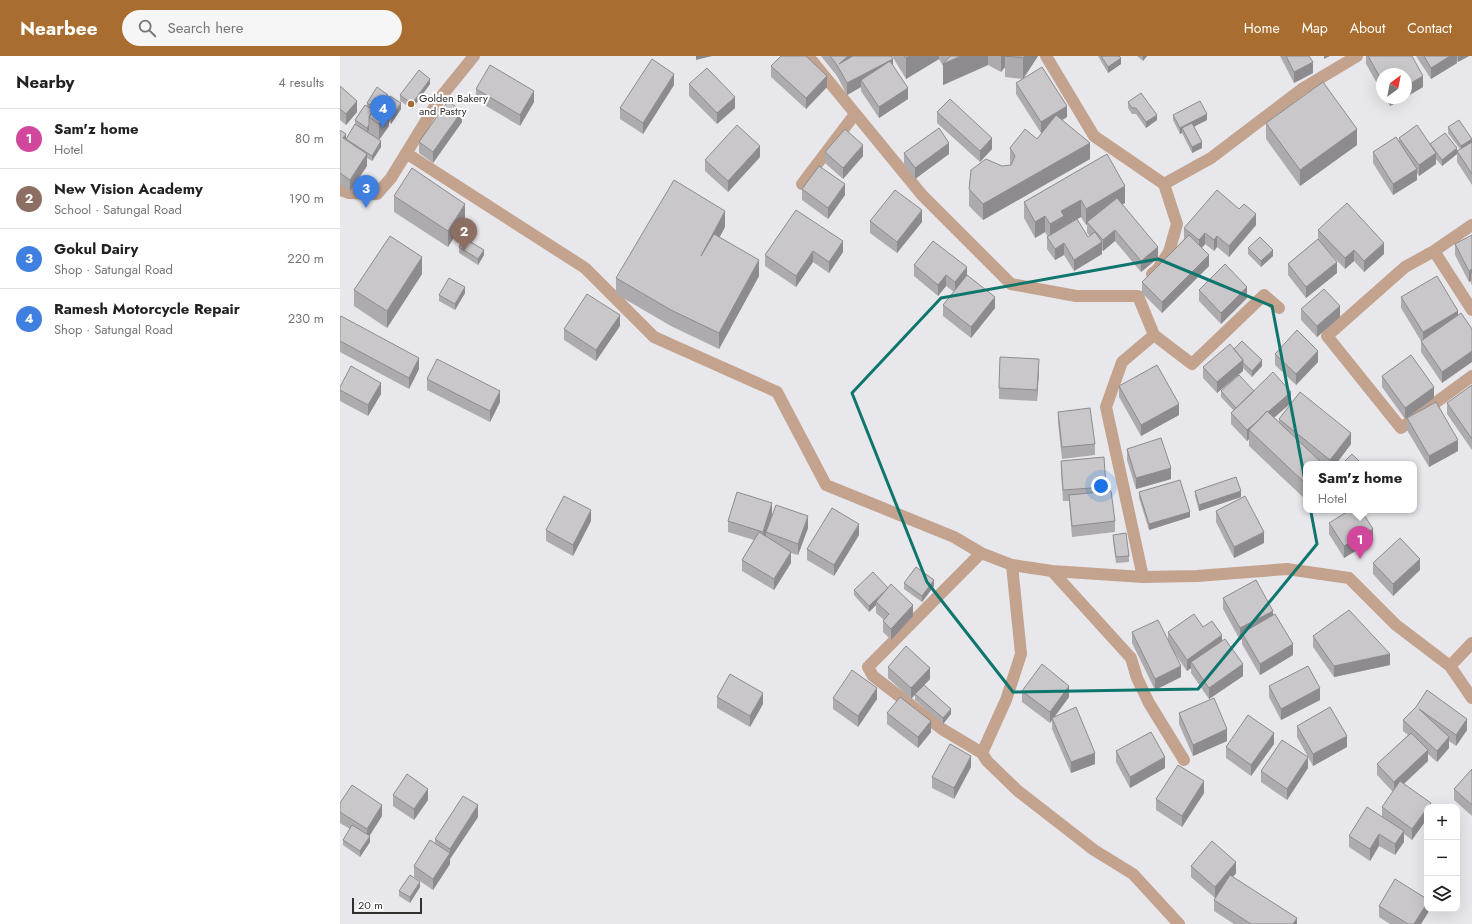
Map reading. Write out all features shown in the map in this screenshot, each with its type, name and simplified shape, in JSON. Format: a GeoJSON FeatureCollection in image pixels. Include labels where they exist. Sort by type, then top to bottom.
{"type":"FeatureCollection","features":[{"type":"Feature","properties":{"kind":"street"},"geometry":{"type":"LineString","coordinates":[[340,190],[350,193],[377,194],[391,178],[440,98],[474,56]]}},
{"type":"Feature","properties":{"kind":"street"},"geometry":{"type":"LineString","coordinates":[[808,56],[922,195],[1010,284],[1076,296],[1138,296]]}},
{"type":"Feature","properties":{"kind":"street"},"geometry":{"type":"LineString","coordinates":[[1046,56],[1094,136],[1164,184],[1177,224],[1169,252],[1157,270],[1147,279],[1138,296]]}},
{"type":"Feature","properties":{"kind":"street"},"geometry":{"type":"LineString","coordinates":[[1164,184],[1211,158],[1302,89],[1357,56]]}},
{"type":"Feature","properties":{"kind":"street"},"geometry":{"type":"LineString","coordinates":[[802,184],[855,114]]}},
{"type":"Feature","properties":{"kind":"street"},"geometry":{"type":"LineString","coordinates":[[406,153],[585,268],[654,337],[777,392],[826,485],[954,537],[981,553],[1012,564],[1052,572],[1142,577],[1197,576],[1287,569],[1349,578],[1396,625],[1450,666],[1472,698]]}},
{"type":"Feature","properties":{"kind":"street"},"geometry":{"type":"LineString","coordinates":[[1472,225],[1434,251],[1405,267],[1327,336],[1401,428],[1472,376]]}},
{"type":"Feature","properties":{"kind":"street"},"geometry":{"type":"LineString","coordinates":[[1434,251],[1472,310]]}},
{"type":"Feature","properties":{"kind":"street"},"geometry":{"type":"LineString","coordinates":[[1138,296],[1154,334],[1192,364],[1264,295],[1279,308]]}},
{"type":"Feature","properties":{"kind":"street"},"geometry":{"type":"LineString","coordinates":[[1142,577],[1106,407],[1122,362],[1154,334]]}},
{"type":"Feature","properties":{"kind":"street"},"geometry":{"type":"LineString","coordinates":[[981,553],[868,667],[873,676],[942,729],[982,753],[987,761],[1018,792],[1088,845],[1133,874],[1179,924]]}},
{"type":"Feature","properties":{"kind":"street"},"geometry":{"type":"LineString","coordinates":[[982,753],[1006,700],[1021,654],[1012,564]]}},
{"type":"Feature","properties":{"kind":"street"},"geometry":{"type":"LineString","coordinates":[[1052,572],[1131,658],[1137,678],[1149,703],[1184,760]]}},
{"type":"Feature","properties":{"kind":"street"},"geometry":{"type":"LineString","coordinates":[[1450,666],[1472,643]]}},
{"type":"Feature","properties":{"kind":"highlighted area"},"geometry":{"type":"Polygon","coordinates":[[[1158,259],[1272,306],[1317,544],[1198,689],[1013,692],[927,582],[852,393],[941,298],[1158,259]]]}},
{"type":"Feature","properties":{"kind":"building"},"geometry":{"type":"Polygon","coordinates":[[[781,56],[806,56],[827,76],[806,98],[771,66],[781,56]]]}},
{"type":"Feature","properties":{"kind":"building"},"geometry":{"type":"Polygon","coordinates":[[[830,56],[848,56],[839,64],[853,56],[891,56],[893,59],[847,83],[830,56]]]}},
{"type":"Feature","properties":{"kind":"building"},"geometry":{"type":"Polygon","coordinates":[[[950,56],[961,56],[943,64],[950,56]]]}},
{"type":"Feature","properties":{"kind":"building"},"geometry":{"type":"Polygon","coordinates":[[[1005,56],[1025,56],[1023,58],[1005,56]]]}},
{"type":"Feature","properties":{"kind":"building"},"geometry":{"type":"Polygon","coordinates":[[[1101,56],[1119,56],[1121,58],[1108,67],[1101,56]]]}},
{"type":"Feature","properties":{"kind":"building"},"geometry":{"type":"Polygon","coordinates":[[[1286,56],[1309,56],[1313,62],[1294,72],[1286,56]]]}},
{"type":"Feature","properties":{"kind":"building"},"geometry":{"type":"Polygon","coordinates":[[[1368,56],[1412,56],[1423,76],[1412,82],[1412,68],[1376,68],[1376,70],[1368,56]]]}},
{"type":"Feature","properties":{"kind":"building"},"geometry":{"type":"Polygon","coordinates":[[[1424,56],[1450,56],[1431,68],[1424,56]]]}},
{"type":"Feature","properties":{"kind":"building"},"geometry":{"type":"Polygon","coordinates":[[[652,59],[674,74],[643,123],[620,108],[652,59]]]}},
{"type":"Feature","properties":{"kind":"building"},"geometry":{"type":"Polygon","coordinates":[[[890,61],[908,88],[879,107],[861,80],[890,61]]]}},
{"type":"Feature","properties":{"kind":"building"},"geometry":{"type":"Polygon","coordinates":[[[490,65],[534,91],[520,115],[476,89],[490,65]]]}},
{"type":"Feature","properties":{"kind":"building"},"geometry":{"type":"Polygon","coordinates":[[[1042,67],[1067,106],[1041,122],[1016,83],[1042,67]]]}},
{"type":"Feature","properties":{"kind":"building"},"geometry":{"type":"Polygon","coordinates":[[[707,68],[735,97],[717,113],[689,84],[707,68]]]}},
{"type":"Feature","properties":{"kind":"building"},"geometry":{"type":"Polygon","coordinates":[[[419,70],[430,79],[412,104],[400,95],[419,70]]]}},
{"type":"Feature","properties":{"kind":"building"},"geometry":{"type":"Polygon","coordinates":[[[1323,82],[1357,129],[1300,170],[1266,123],[1323,82]]]}},
{"type":"Feature","properties":{"kind":"building"},"geometry":{"type":"Polygon","coordinates":[[[340,86],[357,101],[346,114],[340,109],[340,86]]]}},
{"type":"Feature","properties":{"kind":"building"},"geometry":{"type":"Polygon","coordinates":[[[377,87],[388,95],[382,106],[378,103],[375,108],[367,103],[377,87]]]}},
{"type":"Feature","properties":{"kind":"building"},"geometry":{"type":"Polygon","coordinates":[[[1141,93],[1157,115],[1146,122],[1136,108],[1132,108],[1128,102],[1141,93]]]}},
{"type":"Feature","properties":{"kind":"building"},"geometry":{"type":"Polygon","coordinates":[[[390,96],[401,103],[391,118],[389,117],[389,110],[383,106],[390,96]]]}},
{"type":"Feature","properties":{"kind":"building"},"geometry":{"type":"Polygon","coordinates":[[[950,99],[992,138],[980,151],[937,112],[950,99]]]}},
{"type":"Feature","properties":{"kind":"building"},"geometry":{"type":"Polygon","coordinates":[[[448,101],[462,111],[433,152],[419,142],[448,101]]]}},
{"type":"Feature","properties":{"kind":"building"},"geometry":{"type":"Polygon","coordinates":[[[1200,101],[1207,114],[1180,128],[1173,115],[1200,101]]]}},
{"type":"Feature","properties":{"kind":"building"},"geometry":{"type":"Polygon","coordinates":[[[378,103],[389,110],[379,124],[369,117],[378,103]]]}},
{"type":"Feature","properties":{"kind":"building"},"geometry":{"type":"Polygon","coordinates":[[[365,105],[373,110],[369,117],[369,125],[367,128],[355,120],[365,105]]]}},
{"type":"Feature","properties":{"kind":"building"},"geometry":{"type":"Polygon","coordinates":[[[1056,115],[1090,143],[983,204],[969,189],[971,170],[986,159],[1002,166],[1011,165],[1015,156],[1010,148],[1025,129],[1037,139],[1056,115]]]}},
{"type":"Feature","properties":{"kind":"building"},"geometry":{"type":"Polygon","coordinates":[[[1459,120],[1472,139],[1461,146],[1448,127],[1459,120]]]}},
{"type":"Feature","properties":{"kind":"building"},"geometry":{"type":"Polygon","coordinates":[[[1192,123],[1202,142],[1192,147],[1182,128],[1192,123]]]}},
{"type":"Feature","properties":{"kind":"building"},"geometry":{"type":"Polygon","coordinates":[[[355,124],[381,141],[372,156],[346,139],[355,124]]]}},
{"type":"Feature","properties":{"kind":"building"},"geometry":{"type":"Polygon","coordinates":[[[737,125],[760,146],[728,181],[705,160],[737,125]]]}},
{"type":"Feature","properties":{"kind":"building"},"geometry":{"type":"Polygon","coordinates":[[[1417,125],[1436,153],[1419,165],[1399,138],[1417,125]]]}},
{"type":"Feature","properties":{"kind":"building"},"geometry":{"type":"Polygon","coordinates":[[[939,128],[949,143],[915,168],[904,153],[939,128]]]}},
{"type":"Feature","properties":{"kind":"building"},"geometry":{"type":"Polygon","coordinates":[[[845,129],[863,145],[843,168],[825,152],[845,129]]]}},
{"type":"Feature","properties":{"kind":"building"},"geometry":{"type":"Polygon","coordinates":[[[340,130],[346,134],[343,138],[367,154],[350,180],[340,173],[340,130]]]}},
{"type":"Feature","properties":{"kind":"building"},"geometry":{"type":"Polygon","coordinates":[[[1445,133],[1457,148],[1442,160],[1430,144],[1445,133]]]}},
{"type":"Feature","properties":{"kind":"building"},"geometry":{"type":"Polygon","coordinates":[[[1396,137],[1417,169],[1393,184],[1373,152],[1396,137]]]}},
{"type":"Feature","properties":{"kind":"building"},"geometry":{"type":"Polygon","coordinates":[[[1472,142],[1472,174],[1457,151],[1472,142]]]}},
{"type":"Feature","properties":{"kind":"building"},"geometry":{"type":"Polygon","coordinates":[[[1107,154],[1125,186],[1086,209],[1081,200],[1061,211],[1064,216],[1050,224],[1045,216],[1035,222],[1024,202],[1107,154]]]}},
{"type":"Feature","properties":{"kind":"building"},"geometry":{"type":"Polygon","coordinates":[[[819,166],[845,184],[828,208],[802,189],[819,166]]]}},
{"type":"Feature","properties":{"kind":"building"},"geometry":{"type":"Polygon","coordinates":[[[412,168],[465,204],[448,231],[394,196],[412,168]]]}},
{"type":"Feature","properties":{"kind":"building"},"geometry":{"type":"Polygon","coordinates":[[[674,180],[725,211],[701,256],[714,234],[759,260],[719,333],[671,310],[616,278],[674,180]]]}},
{"type":"Feature","properties":{"kind":"building"},"geometry":{"type":"Polygon","coordinates":[[[895,190],[922,210],[897,242],[870,221],[895,190]]]}},
{"type":"Feature","properties":{"kind":"building"},"geometry":{"type":"Polygon","coordinates":[[[1217,190],[1239,209],[1244,204],[1256,214],[1229,246],[1217,236],[1214,240],[1205,233],[1199,240],[1184,228],[1217,190]]]}},
{"type":"Feature","properties":{"kind":"building"},"geometry":{"type":"Polygon","coordinates":[[[1117,198],[1158,247],[1141,261],[1115,230],[1103,240],[1087,222],[1117,198]]]}},
{"type":"Feature","properties":{"kind":"building"},"geometry":{"type":"Polygon","coordinates":[[[1347,203],[1384,243],[1364,261],[1354,250],[1345,258],[1318,230],[1347,203]]]}},
{"type":"Feature","properties":{"kind":"building"},"geometry":{"type":"Polygon","coordinates":[[[796,210],[843,241],[829,262],[813,251],[796,276],[765,255],[796,210]]]}},
{"type":"Feature","properties":{"kind":"building"},"geometry":{"type":"Polygon","coordinates":[[[1077,219],[1088,237],[1095,232],[1102,242],[1074,260],[1064,243],[1055,249],[1047,237],[1077,219]]]}},
{"type":"Feature","properties":{"kind":"building"},"geometry":{"type":"Polygon","coordinates":[[[1189,235],[1209,255],[1162,302],[1142,282],[1189,235]]]}},
{"type":"Feature","properties":{"kind":"building"},"geometry":{"type":"Polygon","coordinates":[[[1472,235],[1472,269],[1469,271],[1455,244],[1472,235]]]}},
{"type":"Feature","properties":{"kind":"building"},"geometry":{"type":"Polygon","coordinates":[[[390,236],[422,257],[387,311],[354,290],[390,236]]]}},
{"type":"Feature","properties":{"kind":"building"},"geometry":{"type":"Polygon","coordinates":[[[1260,237],[1273,250],[1261,261],[1248,248],[1260,237]]]}},
{"type":"Feature","properties":{"kind":"building"},"geometry":{"type":"Polygon","coordinates":[[[464,238],[484,250],[478,259],[459,247],[464,238]]]}},
{"type":"Feature","properties":{"kind":"building"},"geometry":{"type":"Polygon","coordinates":[[[1318,239],[1337,262],[1306,287],[1288,264],[1318,239]]]}},
{"type":"Feature","properties":{"kind":"building"},"geometry":{"type":"Polygon","coordinates":[[[933,241],[967,267],[955,282],[946,275],[938,285],[914,265],[933,241]]]}},
{"type":"Feature","properties":{"kind":"building"},"geometry":{"type":"Polygon","coordinates":[[[1225,264],[1247,287],[1221,313],[1199,290],[1225,264]]]}},
{"type":"Feature","properties":{"kind":"building"},"geometry":{"type":"Polygon","coordinates":[[[967,275],[995,297],[971,327],[943,305],[967,275]]]}},
{"type":"Feature","properties":{"kind":"building"},"geometry":{"type":"Polygon","coordinates":[[[1437,276],[1458,311],[1423,332],[1401,297],[1437,276]]]}},
{"type":"Feature","properties":{"kind":"building"},"geometry":{"type":"Polygon","coordinates":[[[449,278],[465,287],[455,304],[439,295],[449,278]]]}},
{"type":"Feature","properties":{"kind":"building"},"geometry":{"type":"Polygon","coordinates":[[[1324,289],[1340,306],[1317,326],[1301,309],[1324,289]]]}},
{"type":"Feature","properties":{"kind":"building"},"geometry":{"type":"Polygon","coordinates":[[[587,294],[620,315],[596,350],[564,329],[587,294]]]}},
{"type":"Feature","properties":{"kind":"building"},"geometry":{"type":"Polygon","coordinates":[[[1461,313],[1472,329],[1472,351],[1442,372],[1421,341],[1461,313]]]}},
{"type":"Feature","properties":{"kind":"building"},"geometry":{"type":"Polygon","coordinates":[[[341,316],[419,358],[409,378],[340,341],[341,316]]]}},
{"type":"Feature","properties":{"kind":"building"},"geometry":{"type":"Polygon","coordinates":[[[1297,330],[1318,351],[1296,374],[1275,354],[1297,330]]]}},
{"type":"Feature","properties":{"kind":"building"},"geometry":{"type":"Polygon","coordinates":[[[1242,341],[1262,360],[1252,371],[1243,363],[1243,360],[1234,349],[1242,341]]]}},
{"type":"Feature","properties":{"kind":"building"},"geometry":{"type":"Polygon","coordinates":[[[1230,344],[1243,360],[1217,382],[1203,367],[1230,344]]]}},
{"type":"Feature","properties":{"kind":"building"},"geometry":{"type":"Polygon","coordinates":[[[1411,355],[1434,387],[1405,408],[1382,376],[1411,355]]]}},
{"type":"Feature","properties":{"kind":"building"},"geometry":{"type":"Polygon","coordinates":[[[1000,357],[1039,359],[1037,390],[999,388],[1000,357]]]}},
{"type":"Feature","properties":{"kind":"building"},"geometry":{"type":"Polygon","coordinates":[[[437,359],[500,391],[490,411],[427,379],[437,359]]]}},
{"type":"Feature","properties":{"kind":"building"},"geometry":{"type":"Polygon","coordinates":[[[1157,365],[1179,404],[1141,425],[1119,386],[1157,365]]]}},
{"type":"Feature","properties":{"kind":"building"},"geometry":{"type":"Polygon","coordinates":[[[351,366],[381,383],[368,405],[340,390],[340,387],[351,366]]]}},
{"type":"Feature","properties":{"kind":"building"},"geometry":{"type":"Polygon","coordinates":[[[1273,372],[1291,392],[1268,412],[1267,411],[1247,430],[1231,413],[1273,372]]]}},
{"type":"Feature","properties":{"kind":"building"},"geometry":{"type":"Polygon","coordinates":[[[1239,375],[1254,391],[1236,408],[1221,391],[1239,375]]]}},
{"type":"Feature","properties":{"kind":"building"},"geometry":{"type":"Polygon","coordinates":[[[1472,385],[1472,439],[1447,403],[1472,385]]]}},
{"type":"Feature","properties":{"kind":"building"},"geometry":{"type":"Polygon","coordinates":[[[1300,392],[1351,433],[1330,460],[1279,419],[1300,392]]]}},
{"type":"Feature","properties":{"kind":"building"},"geometry":{"type":"Polygon","coordinates":[[[1436,402],[1458,440],[1429,456],[1407,418],[1436,402]]]}},
{"type":"Feature","properties":{"kind":"building"},"geometry":{"type":"Polygon","coordinates":[[[1090,408],[1095,444],[1062,447],[1058,412],[1090,408]]]}},
{"type":"Feature","properties":{"kind":"building"},"geometry":{"type":"Polygon","coordinates":[[[1267,411],[1320,461],[1303,461],[1303,481],[1249,430],[1267,411]]]}},
{"type":"Feature","properties":{"kind":"building"},"geometry":{"type":"Polygon","coordinates":[[[1161,438],[1171,468],[1136,478],[1127,449],[1161,438]]]}},
{"type":"Feature","properties":{"kind":"building"},"geometry":{"type":"Polygon","coordinates":[[[1352,454],[1359,461],[1345,461],[1352,454]]]}},
{"type":"Feature","properties":{"kind":"building"},"geometry":{"type":"Polygon","coordinates":[[[1104,457],[1106,487],[1063,490],[1061,461],[1104,457]]]}},
{"type":"Feature","properties":{"kind":"building"},"geometry":{"type":"Polygon","coordinates":[[[1236,477],[1241,491],[1199,505],[1195,491],[1236,477]]]}},
{"type":"Feature","properties":{"kind":"building"},"geometry":{"type":"Polygon","coordinates":[[[1180,480],[1190,512],[1149,524],[1139,492],[1180,480]]]}},
{"type":"Feature","properties":{"kind":"building"},"geometry":{"type":"Polygon","coordinates":[[[1111,491],[1115,521],[1072,526],[1069,495],[1111,491]]]}},
{"type":"Feature","properties":{"kind":"building"},"geometry":{"type":"Polygon","coordinates":[[[737,492],[772,503],[763,532],[728,521],[737,492]]]}},
{"type":"Feature","properties":{"kind":"building"},"geometry":{"type":"Polygon","coordinates":[[[564,496],[591,510],[573,545],[546,530],[564,496]]]}},
{"type":"Feature","properties":{"kind":"building"},"geometry":{"type":"Polygon","coordinates":[[[1245,496],[1264,532],[1234,547],[1216,511],[1245,496]]]}},
{"type":"Feature","properties":{"kind":"building"},"geometry":{"type":"Polygon","coordinates":[[[776,505],[808,516],[798,544],[766,532],[776,505]]]}},
{"type":"Feature","properties":{"kind":"building"},"geometry":{"type":"Polygon","coordinates":[[[832,508],[859,524],[834,565],[807,549],[832,508]]]}},
{"type":"Feature","properties":{"kind":"building"},"geometry":{"type":"Polygon","coordinates":[[[1345,513],[1363,513],[1373,529],[1344,546],[1329,523],[1345,513]]]}},
{"type":"Feature","properties":{"kind":"building"},"geometry":{"type":"Polygon","coordinates":[[[759,532],[791,552],[774,579],[742,560],[759,532]]]}},
{"type":"Feature","properties":{"kind":"building"},"geometry":{"type":"Polygon","coordinates":[[[1126,533],[1129,556],[1116,557],[1113,535],[1126,533]]]}},
{"type":"Feature","properties":{"kind":"building"},"geometry":{"type":"Polygon","coordinates":[[[1400,538],[1420,559],[1393,584],[1373,563],[1400,538]]]}},
{"type":"Feature","properties":{"kind":"building"},"geometry":{"type":"Polygon","coordinates":[[[916,567],[934,580],[922,596],[904,583],[916,567]]]}},
{"type":"Feature","properties":{"kind":"building"},"geometry":{"type":"Polygon","coordinates":[[[873,572],[888,588],[869,606],[854,590],[873,572]]]}},
{"type":"Feature","properties":{"kind":"building"},"geometry":{"type":"Polygon","coordinates":[[[1256,580],[1273,611],[1240,628],[1223,598],[1256,580]]]}},
{"type":"Feature","properties":{"kind":"building"},"geometry":{"type":"Polygon","coordinates":[[[891,584],[913,605],[891,629],[883,621],[889,614],[876,602],[891,584]]]}},
{"type":"Feature","properties":{"kind":"building"},"geometry":{"type":"Polygon","coordinates":[[[1349,610],[1390,654],[1334,666],[1313,636],[1349,610]]]}},
{"type":"Feature","properties":{"kind":"building"},"geometry":{"type":"Polygon","coordinates":[[[1194,614],[1203,627],[1212,621],[1222,635],[1187,660],[1168,632],[1194,614]]]}},
{"type":"Feature","properties":{"kind":"building"},"geometry":{"type":"Polygon","coordinates":[[[1275,614],[1293,644],[1260,664],[1242,633],[1275,614]]]}},
{"type":"Feature","properties":{"kind":"building"},"geometry":{"type":"Polygon","coordinates":[[[1158,620],[1181,666],[1155,679],[1132,632],[1158,620]]]}},
{"type":"Feature","properties":{"kind":"building"},"geometry":{"type":"Polygon","coordinates":[[[1225,639],[1243,664],[1209,688],[1191,662],[1225,639]]]}},
{"type":"Feature","properties":{"kind":"building"},"geometry":{"type":"Polygon","coordinates":[[[906,646],[930,668],[911,688],[888,667],[906,646]]]}},
{"type":"Feature","properties":{"kind":"building"},"geometry":{"type":"Polygon","coordinates":[[[1042,664],[1069,686],[1050,712],[1022,691],[1042,664]]]}},
{"type":"Feature","properties":{"kind":"building"},"geometry":{"type":"Polygon","coordinates":[[[1308,666],[1320,688],[1281,709],[1269,686],[1308,666]]]}},
{"type":"Feature","properties":{"kind":"building"},"geometry":{"type":"Polygon","coordinates":[[[852,670],[877,688],[858,716],[833,698],[852,670]]]}},
{"type":"Feature","properties":{"kind":"building"},"geometry":{"type":"Polygon","coordinates":[[[730,674],[763,693],[750,716],[717,697],[730,674]]]}},
{"type":"Feature","properties":{"kind":"building"},"geometry":{"type":"Polygon","coordinates":[[[924,685],[951,709],[943,718],[915,694],[924,685]]]}},
{"type":"Feature","properties":{"kind":"building"},"geometry":{"type":"Polygon","coordinates":[[[1427,690],[1467,719],[1456,735],[1419,709],[1449,737],[1437,751],[1403,720],[1416,707],[1427,690]]]}},
{"type":"Feature","properties":{"kind":"building"},"geometry":{"type":"Polygon","coordinates":[[[900,697],[931,721],[918,737],[887,713],[900,697]]]}},
{"type":"Feature","properties":{"kind":"building"},"geometry":{"type":"Polygon","coordinates":[[[1214,698],[1227,729],[1193,745],[1179,713],[1214,698]]]}},
{"type":"Feature","properties":{"kind":"building"},"geometry":{"type":"Polygon","coordinates":[[[1076,707],[1095,753],[1071,762],[1052,718],[1076,707]]]}},
{"type":"Feature","properties":{"kind":"building"},"geometry":{"type":"Polygon","coordinates":[[[1330,707],[1347,736],[1313,754],[1297,726],[1330,707]]]}},
{"type":"Feature","properties":{"kind":"building"},"geometry":{"type":"Polygon","coordinates":[[[1248,715],[1274,733],[1251,765],[1226,747],[1248,715]]]}},
{"type":"Feature","properties":{"kind":"building"},"geometry":{"type":"Polygon","coordinates":[[[1151,732],[1165,757],[1130,777],[1116,751],[1151,732]]]}},
{"type":"Feature","properties":{"kind":"building"},"geometry":{"type":"Polygon","coordinates":[[[1411,733],[1428,750],[1394,782],[1377,764],[1411,733]]]}},
{"type":"Feature","properties":{"kind":"building"},"geometry":{"type":"Polygon","coordinates":[[[1282,740],[1308,757],[1287,789],[1261,771],[1282,740]]]}},
{"type":"Feature","properties":{"kind":"building"},"geometry":{"type":"Polygon","coordinates":[[[950,744],[971,756],[954,788],[932,777],[950,744]]]}},
{"type":"Feature","properties":{"kind":"building"},"geometry":{"type":"Polygon","coordinates":[[[1178,765],[1204,781],[1182,816],[1156,799],[1178,765]]]}},
{"type":"Feature","properties":{"kind":"building"},"geometry":{"type":"Polygon","coordinates":[[[1472,769],[1472,805],[1454,789],[1472,769]]]}},
{"type":"Feature","properties":{"kind":"building"},"geometry":{"type":"Polygon","coordinates":[[[407,774],[428,789],[414,809],[393,795],[407,774]]]}},
{"type":"Feature","properties":{"kind":"building"},"geometry":{"type":"Polygon","coordinates":[[[1400,781],[1431,803],[1424,804],[1424,813],[1412,829],[1382,807],[1400,781]]]}},
{"type":"Feature","properties":{"kind":"building"},"geometry":{"type":"Polygon","coordinates":[[[352,785],[382,805],[367,829],[340,812],[340,803],[352,785]]]}},
{"type":"Feature","properties":{"kind":"building"},"geometry":{"type":"Polygon","coordinates":[[[463,796],[478,805],[450,849],[435,839],[463,796]]]}},
{"type":"Feature","properties":{"kind":"building"},"geometry":{"type":"Polygon","coordinates":[[[1367,807],[1404,831],[1395,844],[1379,834],[1370,849],[1349,836],[1367,807]]]}},
{"type":"Feature","properties":{"kind":"building"},"geometry":{"type":"Polygon","coordinates":[[[352,825],[370,836],[360,851],[343,840],[352,825]]]}},
{"type":"Feature","properties":{"kind":"building"},"geometry":{"type":"Polygon","coordinates":[[[430,840],[450,853],[433,879],[414,866],[430,840]]]}},
{"type":"Feature","properties":{"kind":"building"},"geometry":{"type":"Polygon","coordinates":[[[1212,841],[1236,862],[1215,887],[1191,866],[1212,841]]]}},
{"type":"Feature","properties":{"kind":"building"},"geometry":{"type":"Polygon","coordinates":[[[410,875],[420,882],[410,897],[399,891],[410,875]]]}},
{"type":"Feature","properties":{"kind":"building"},"geometry":{"type":"Polygon","coordinates":[[[1230,875],[1297,918],[1293,924],[1251,924],[1214,900],[1230,875]]]}},
{"type":"Feature","properties":{"kind":"building"},"geometry":{"type":"Polygon","coordinates":[[[1395,879],[1424,897],[1424,908],[1414,924],[1408,924],[1379,906],[1395,879]]]}},
{"type":"Feature","properties":{"kind":"place","name":"Golden Bakery and Pastry"},"geometry":{"type":"Point","coordinates":[411,104]}},
{"type":"Feature","properties":{"kind":"place","name":"Ramesh Motorcycle Repair"},"geometry":{"type":"Point","coordinates":[383,128]}},
{"type":"Feature","properties":{"kind":"place","name":"Gokul Dairy"},"geometry":{"type":"Point","coordinates":[366,208]}},
{"type":"Feature","properties":{"kind":"place","name":"New Vision Academy"},"geometry":{"type":"Point","coordinates":[464,251]}},
{"type":"Feature","properties":{"kind":"place","name":"Sam'z home"},"geometry":{"type":"Point","coordinates":[1360,559]}}]}
